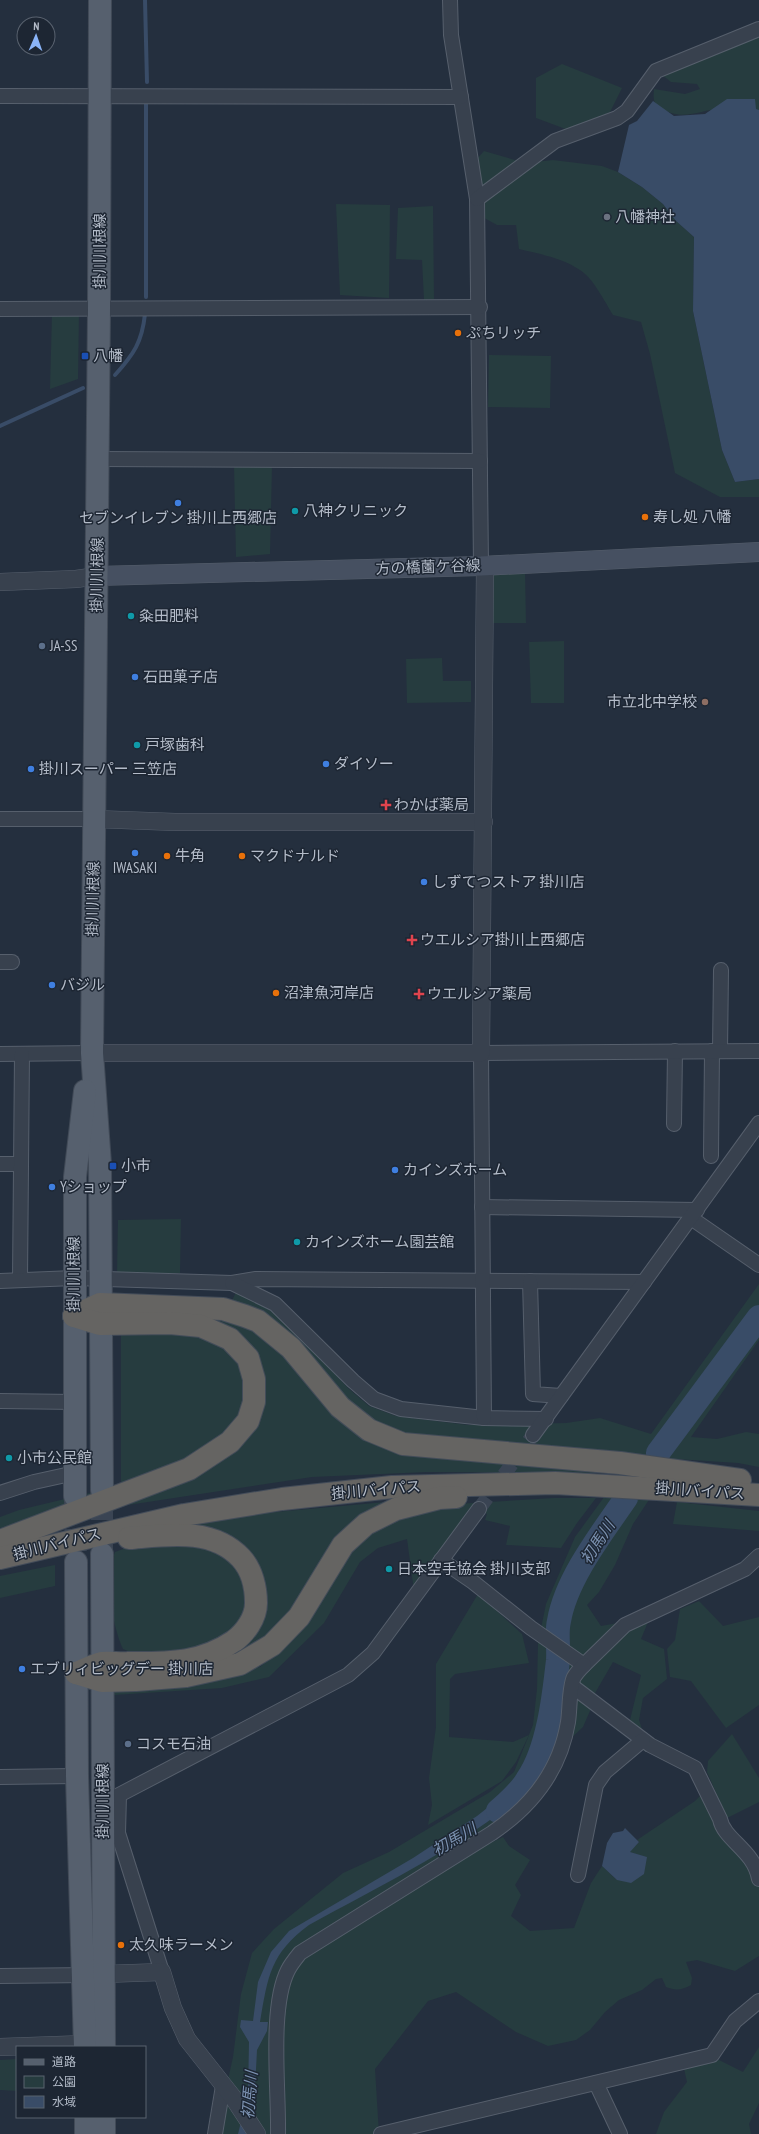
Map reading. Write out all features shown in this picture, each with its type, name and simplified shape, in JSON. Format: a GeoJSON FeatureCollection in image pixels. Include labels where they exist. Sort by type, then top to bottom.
{"type":"FeatureCollection","features":[{"type":"Feature","properties":{"kind":"highway"},"geometry":{"type":"LineString","coordinates":[[74,1316],[223,1310],[258,1322],[291,1348],[340,1407],[368,1430],[403,1444],[620,1463],[759,1482]]}},
{"type":"Feature","properties":{"kind":"highway"},"geometry":{"type":"LineString","coordinates":[[0,1541],[189,1469],[230,1442],[248,1421],[254,1402],[254,1379],[248,1358],[230,1340],[201,1326],[100,1314]]}},
{"type":"Feature","properties":{"kind":"highway","name":"掛川バイパス"},"geometry":{"type":"LineString","coordinates":[[0,1558],[104,1532],[184,1515],[282,1499],[392,1487],[555,1483],[759,1495]]}},
{"type":"Feature","properties":{"kind":"highway"},"geometry":{"type":"LineString","coordinates":[[102,1672],[186,1676],[240,1664],[272,1645],[299,1617],[343,1545],[366,1524],[396,1509],[439,1498],[619,1486]]}},
{"type":"Feature","properties":{"kind":"highway"},"geometry":{"type":"LineString","coordinates":[[0,1566],[129,1538],[180,1534],[220,1542],[243,1559],[250,1570],[256,1593],[256,1607],[248,1628],[241,1636],[218,1652],[184,1662],[102,1672],[76,1673]]}},
{"type":"Feature","properties":{"kind":"main road","name":"掛川川根線"},"geometry":{"type":"LineString","coordinates":[[100,0],[101,97],[92,1054],[100,1164],[102,1490]]}},
{"type":"Feature","properties":{"kind":"main road","name":"方の橋薗ケ谷線"},"geometry":{"type":"LineString","coordinates":[[96,576],[483,566],[759,552]]}},
{"type":"Feature","properties":{"kind":"main road","name":"掛川川根線"},"geometry":{"type":"LineString","coordinates":[[75,1496],[75,1177],[86,1083],[92,1054]]}},
{"type":"Feature","properties":{"kind":"main road","name":"掛川川根線"},"geometry":{"type":"LineString","coordinates":[[91,2046],[102,1672],[102,1554]]}},
{"type":"Feature","properties":{"kind":"main road","name":"掛川川根線"},"geometry":{"type":"LineString","coordinates":[[76,1562],[77,1776],[94,1975]]}},
{"type":"Feature","properties":{"kind":"main road"},"geometry":{"type":"LineString","coordinates":[[86,2118],[86,2134]]}},
{"type":"Feature","properties":{"kind":"main road"},"geometry":{"type":"LineString","coordinates":[[104,2118],[104,2134]]}},
{"type":"Feature","properties":{"kind":"street"},"geometry":{"type":"LineString","coordinates":[[450,0],[451,35],[477,199],[480,307],[484,822],[481,1053],[484,1418]]}},
{"type":"Feature","properties":{"kind":"street"},"geometry":{"type":"LineString","coordinates":[[451,18],[456,0]]}},
{"type":"Feature","properties":{"kind":"street"},"geometry":{"type":"LineString","coordinates":[[477,199],[555,141],[617,118],[628,111],[656,71],[759,28]]}},
{"type":"Feature","properties":{"kind":"street"},"geometry":{"type":"LineString","coordinates":[[0,96],[461,96]]}},
{"type":"Feature","properties":{"kind":"street"},"geometry":{"type":"LineString","coordinates":[[0,309],[99,310],[480,307]]}},
{"type":"Feature","properties":{"kind":"street"},"geometry":{"type":"LineString","coordinates":[[98,459],[480,461]]}},
{"type":"Feature","properties":{"kind":"street"},"geometry":{"type":"LineString","coordinates":[[0,582],[76,579],[96,576]]}},
{"type":"Feature","properties":{"kind":"street"},"geometry":{"type":"LineString","coordinates":[[0,819],[95,819],[175,822],[484,822]]}},
{"type":"Feature","properties":{"kind":"street"},"geometry":{"type":"LineString","coordinates":[[711,1156],[721,970]]}},
{"type":"Feature","properties":{"kind":"street"},"geometry":{"type":"LineString","coordinates":[[674,1124],[675,1051]]}},
{"type":"Feature","properties":{"kind":"street"},"geometry":{"type":"LineString","coordinates":[[0,1054],[759,1051]]}},
{"type":"Feature","properties":{"kind":"street"},"geometry":{"type":"LineString","coordinates":[[20,1280],[22,1054]]}},
{"type":"Feature","properties":{"kind":"street"},"geometry":{"type":"LineString","coordinates":[[533,1435],[759,1123]]}},
{"type":"Feature","properties":{"kind":"street"},"geometry":{"type":"LineString","coordinates":[[0,1164],[21,1164]]}},
{"type":"Feature","properties":{"kind":"street"},"geometry":{"type":"LineString","coordinates":[[482,1207],[694,1214],[759,1265]]}},
{"type":"Feature","properties":{"kind":"street"},"geometry":{"type":"LineString","coordinates":[[0,1281],[74,1278],[232,1283],[256,1279],[644,1282]]}},
{"type":"Feature","properties":{"kind":"street"},"geometry":{"type":"LineString","coordinates":[[530,1281],[533,1394],[561,1396]]}},
{"type":"Feature","properties":{"kind":"street"},"geometry":{"type":"LineString","coordinates":[[232,1283],[275,1304],[353,1381],[374,1399],[402,1409],[484,1418],[546,1419]]}},
{"type":"Feature","properties":{"kind":"street"},"geometry":{"type":"LineString","coordinates":[[0,1401],[75,1402]]}},
{"type":"Feature","properties":{"kind":"street"},"geometry":{"type":"LineString","coordinates":[[0,1493],[34,1482],[75,1473]]}},
{"type":"Feature","properties":{"kind":"street"},"geometry":{"type":"LineString","coordinates":[[257,2134],[227,2091],[187,2039],[173,2008],[118,1833],[119,1795],[348,1675],[373,1653],[479,1509]]}},
{"type":"Feature","properties":{"kind":"street"},"geometry":{"type":"LineString","coordinates":[[278,2134],[278,2022],[281,1991],[288,1970],[300,1953],[511,1821],[543,1786],[559,1756],[568,1723],[572,1686],[580,1661],[625,1624],[745,1569],[759,1556]]}},
{"type":"Feature","properties":{"kind":"street"},"geometry":{"type":"LineString","coordinates":[[441,1560],[473,1582],[531,1628],[580,1661]]}},
{"type":"Feature","properties":{"kind":"street"},"geometry":{"type":"LineString","coordinates":[[572,1686],[643,1740],[695,1768],[720,1819],[722,1828],[745,1850],[758,1871],[759,1879]]}},
{"type":"Feature","properties":{"kind":"street"},"geometry":{"type":"LineString","coordinates":[[578,1875],[596,1785],[605,1772],[643,1740]]}},
{"type":"Feature","properties":{"kind":"street"},"geometry":{"type":"LineString","coordinates":[[0,1777],[77,1776]]}},
{"type":"Feature","properties":{"kind":"street"},"geometry":{"type":"LineString","coordinates":[[0,1976],[94,1975],[162,1972]]}},
{"type":"Feature","properties":{"kind":"street"},"geometry":{"type":"LineString","coordinates":[[381,2134],[712,2055],[735,2021],[759,2001]]}},
{"type":"Feature","properties":{"kind":"street"},"geometry":{"type":"LineString","coordinates":[[0,2047],[16,2047]]}},
{"type":"Feature","properties":{"kind":"street"},"geometry":{"type":"LineString","coordinates":[[596,2083],[620,2134]]}},
{"type":"Feature","properties":{"kind":"street"},"geometry":{"type":"LineString","coordinates":[[215,2134],[227,2091]]}},
{"type":"Feature","properties":{"kind":"green space"},"geometry":{"type":"Polygon","coordinates":[[[759,37],[759,114],[722,109],[685,115],[671,113],[662,109],[655,103],[654,89],[685,94],[700,89],[697,84],[671,82],[661,74],[759,37]]]}},
{"type":"Feature","properties":{"kind":"green space"},"geometry":{"type":"Polygon","coordinates":[[[562,64],[622,88],[610,112],[571,131],[536,118],[536,78],[562,64]]]}},
{"type":"Feature","properties":{"kind":"green space"},"geometry":{"type":"Polygon","coordinates":[[[484,151],[525,163],[553,160],[602,166],[618,172],[642,187],[663,204],[676,221],[694,237],[693,311],[722,450],[735,482],[759,479],[759,497],[720,497],[675,473],[650,354],[641,322],[613,315],[594,284],[580,270],[558,259],[519,249],[516,225],[497,225],[477,214],[475,161],[484,151]]]}},
{"type":"Feature","properties":{"kind":"green space"},"geometry":{"type":"Polygon","coordinates":[[[336,204],[390,205],[389,298],[340,295],[336,204]]]}},
{"type":"Feature","properties":{"kind":"green space"},"geometry":{"type":"Polygon","coordinates":[[[433,206],[434,299],[424,300],[422,260],[396,259],[398,208],[433,206]]]}},
{"type":"Feature","properties":{"kind":"green space"},"geometry":{"type":"Polygon","coordinates":[[[52,313],[79,313],[78,379],[50,389],[52,313]]]}},
{"type":"Feature","properties":{"kind":"green space"},"geometry":{"type":"Polygon","coordinates":[[[489,355],[551,356],[550,408],[488,407],[489,355]]]}},
{"type":"Feature","properties":{"kind":"green space"},"geometry":{"type":"Polygon","coordinates":[[[234,466],[272,466],[270,554],[236,557],[234,466]]]}},
{"type":"Feature","properties":{"kind":"green space"},"geometry":{"type":"Polygon","coordinates":[[[525,571],[526,623],[493,623],[492,575],[496,572],[525,571]]]}},
{"type":"Feature","properties":{"kind":"green space"},"geometry":{"type":"Polygon","coordinates":[[[564,641],[564,703],[531,703],[529,642],[564,641]]]}},
{"type":"Feature","properties":{"kind":"green space"},"geometry":{"type":"Polygon","coordinates":[[[442,658],[443,681],[471,681],[471,702],[407,703],[406,659],[442,658]]]}},
{"type":"Feature","properties":{"kind":"green space"},"geometry":{"type":"Polygon","coordinates":[[[181,1219],[180,1273],[117,1274],[118,1220],[181,1219]]]}},
{"type":"Feature","properties":{"kind":"green space"},"geometry":{"type":"Polygon","coordinates":[[[759,1284],[759,1340],[691,1437],[717,1439],[746,1432],[759,1434],[759,1467],[738,1463],[676,1459],[633,1524],[615,1565],[599,1592],[587,1605],[601,1626],[634,1620],[628,1629],[648,1622],[641,1639],[664,1649],[667,1679],[643,1698],[639,1720],[644,1735],[630,1720],[641,1675],[613,1662],[591,1700],[593,1704],[583,1727],[566,1743],[531,1793],[467,1854],[503,1837],[509,1846],[530,1860],[515,1885],[521,1895],[511,1916],[530,1931],[574,1928],[591,1883],[602,1866],[617,1880],[646,1857],[629,1852],[639,1842],[637,1840],[695,1801],[705,1791],[738,1844],[759,1885],[759,1956],[735,1971],[697,1960],[686,1962],[692,1978],[691,1985],[682,1989],[673,1989],[666,1987],[662,1978],[656,1979],[642,1990],[619,2000],[605,2012],[590,2030],[576,2040],[548,2046],[516,2032],[456,1992],[428,2001],[375,2069],[379,2134],[216,2134],[233,2057],[241,1994],[252,1953],[274,1929],[343,1873],[389,1852],[490,1792],[514,1772],[533,1725],[537,1689],[538,1643],[546,1604],[575,1537],[634,1456],[416,1439],[387,1429],[355,1408],[231,1303],[236,1292],[277,1312],[348,1388],[369,1406],[396,1416],[468,1425],[566,1423],[600,1418],[651,1434],[759,1284]]]}},
{"type":"Feature","properties":{"kind":"green space"},"geometry":{"type":"Polygon","coordinates":[[[126,1313],[221,1316],[255,1330],[374,1440],[616,1473],[427,1472],[312,1477],[128,1505],[173,1482],[244,1433],[254,1354],[126,1313]]]}},
{"type":"Feature","properties":{"kind":"green space"},"geometry":{"type":"Polygon","coordinates":[[[156,1331],[175,1331],[224,1343],[245,1369],[243,1414],[201,1457],[121,1484],[121,1335],[156,1331]]]}},
{"type":"Feature","properties":{"kind":"green space"},"geometry":{"type":"Polygon","coordinates":[[[115,1487],[0,1534],[0,1517],[19,1510],[115,1487]]]}},
{"type":"Feature","properties":{"kind":"green space"},"geometry":{"type":"Polygon","coordinates":[[[554,1498],[596,1498],[577,1523],[561,1548],[506,1545],[510,1526],[485,1520],[487,1514],[478,1507],[414,1591],[407,1539],[378,1548],[360,1562],[324,1623],[269,1677],[222,1688],[114,1695],[114,1687],[131,1689],[260,1667],[274,1654],[345,1556],[367,1535],[386,1522],[456,1504],[554,1498]]]}},
{"type":"Feature","properties":{"kind":"green space"},"geometry":{"type":"Polygon","coordinates":[[[397,1501],[298,1606],[253,1647],[230,1655],[259,1570],[185,1525],[253,1514],[397,1501]]]}},
{"type":"Feature","properties":{"kind":"green space"},"geometry":{"type":"Polygon","coordinates":[[[677,1502],[759,1511],[759,1531],[673,1524],[677,1502]]]}},
{"type":"Feature","properties":{"kind":"green space"},"geometry":{"type":"Polygon","coordinates":[[[200,1544],[237,1565],[245,1586],[247,1602],[243,1620],[224,1639],[184,1653],[133,1653],[123,1649],[116,1628],[111,1601],[110,1574],[115,1552],[126,1548],[200,1544]]]}},
{"type":"Feature","properties":{"kind":"green space"},"geometry":{"type":"Polygon","coordinates":[[[55,1565],[55,1586],[0,1598],[0,1576],[55,1565]]]}},
{"type":"Feature","properties":{"kind":"green space"},"geometry":{"type":"Polygon","coordinates":[[[478,1594],[522,1634],[529,1663],[455,1674],[450,1679],[449,1737],[513,1742],[529,1735],[516,1762],[502,1781],[428,1825],[432,1805],[429,1778],[436,1727],[436,1664],[478,1594]]]}},
{"type":"Feature","properties":{"kind":"green space"},"geometry":{"type":"Polygon","coordinates":[[[699,1601],[723,1626],[759,1617],[759,1705],[726,1728],[691,1681],[670,1677],[667,1649],[675,1640],[680,1609],[699,1601]]]}},
{"type":"Feature","properties":{"kind":"green space"},"geometry":{"type":"Polygon","coordinates":[[[732,1734],[759,1778],[759,1802],[727,1818],[707,1772],[708,1761],[732,1734]]]}},
{"type":"Feature","properties":{"kind":"green space"},"geometry":{"type":"Polygon","coordinates":[[[759,2047],[759,2103],[749,2124],[751,2134],[656,2134],[664,2112],[687,2082],[683,2064],[713,2057],[743,2072],[759,2047]]]}},
{"type":"Feature","properties":{"kind":"green space"},"geometry":{"type":"Polygon","coordinates":[[[16,2059],[16,2091],[0,2090],[0,2060],[16,2059]]]}},
{"type":"Feature","properties":{"kind":"water"},"geometry":{"type":"Polygon","coordinates":[[[727,99],[755,99],[756,109],[759,110],[759,479],[735,482],[722,450],[693,311],[694,237],[676,221],[663,204],[642,187],[618,172],[629,125],[637,121],[653,101],[674,116],[705,114],[727,99]]]}},
{"type":"Feature","properties":{"kind":"water"},"geometry":{"type":"Polygon","coordinates":[[[515,1786],[527,1791],[476,1830],[421,1864],[309,1925],[286,1946],[278,1956],[269,1979],[260,2022],[268,2022],[267,2031],[257,2050],[254,2107],[246,2134],[238,2134],[248,2094],[249,2042],[240,2027],[241,2020],[253,2021],[258,1982],[271,1952],[289,1931],[413,1858],[477,1816],[515,1786]]]}},
{"type":"Feature","properties":{"kind":"water"},"geometry":{"type":"Polygon","coordinates":[[[625,1828],[639,1842],[630,1852],[647,1857],[644,1874],[631,1883],[617,1880],[602,1866],[607,1843],[613,1833],[623,1831],[625,1828]]]}},
{"type":"Feature","properties":{"kind":"waterway"},"geometry":{"type":"LineString","coordinates":[[145,0],[147,82]]}},
{"type":"Feature","properties":{"kind":"waterway"},"geometry":{"type":"LineString","coordinates":[[146,104],[146,297]]}},
{"type":"Feature","properties":{"kind":"waterway"},"geometry":{"type":"LineString","coordinates":[[115,375],[136,347],[142,332],[145,314]]}},
{"type":"Feature","properties":{"kind":"waterway"},"geometry":{"type":"LineString","coordinates":[[0,426],[83,388]]}},
{"type":"Feature","properties":{"kind":"waterway","name":"初馬川"},"geometry":{"type":"LineString","coordinates":[[658,1453],[759,1317]]}},
{"type":"Feature","properties":{"kind":"waterway","name":"初馬川"},"geometry":{"type":"LineString","coordinates":[[498,1811],[521,1789],[534,1768],[545,1739],[552,1706],[558,1660],[558,1626],[569,1589],[596,1541],[626,1498]]}},
{"type":"Feature","properties":{"kind":"tunnel"},"geometry":{"type":"LineString","coordinates":[[479,1509],[533,1435]]}},
{"type":"Feature","properties":{"kind":"tunnel"},"geometry":{"type":"LineString","coordinates":[[102,1490],[102,1553]]}},
{"type":"Feature","properties":{"kind":"tunnel"},"geometry":{"type":"LineString","coordinates":[[75,1496],[76,1559]]}},
{"type":"Feature","properties":{"kind":"place","name":"八幡神社"},"geometry":{"type":"Point","coordinates":[607,217]}},
{"type":"Feature","properties":{"kind":"place","name":"ぷちリッチ"},"geometry":{"type":"Point","coordinates":[458,333]}},
{"type":"Feature","properties":{"kind":"place","name":"八幡"},"geometry":{"type":"Point","coordinates":[85,356]}},
{"type":"Feature","properties":{"kind":"place","name":"セブンイレブン 掛川上西郷店"},"geometry":{"type":"Point","coordinates":[178,503]}},
{"type":"Feature","properties":{"kind":"place","name":"八神クリニック"},"geometry":{"type":"Point","coordinates":[295,511]}},
{"type":"Feature","properties":{"kind":"place","name":"寿し処 八幡"},"geometry":{"type":"Point","coordinates":[645,517]}},
{"type":"Feature","properties":{"kind":"place","name":"粂田肥料"},"geometry":{"type":"Point","coordinates":[131,616]}},
{"type":"Feature","properties":{"kind":"place","name":"JA-SS"},"geometry":{"type":"Point","coordinates":[42,646]}},
{"type":"Feature","properties":{"kind":"place","name":"石田菓子店"},"geometry":{"type":"Point","coordinates":[135,677]}},
{"type":"Feature","properties":{"kind":"place","name":"市立北中学校"},"geometry":{"type":"Point","coordinates":[705,702]}},
{"type":"Feature","properties":{"kind":"place","name":"戸塚歯科"},"geometry":{"type":"Point","coordinates":[137,745]}},
{"type":"Feature","properties":{"kind":"place","name":"ダイソー"},"geometry":{"type":"Point","coordinates":[326,764]}},
{"type":"Feature","properties":{"kind":"place","name":"掛川スーパー 三笠店"},"geometry":{"type":"Point","coordinates":[31,769]}},
{"type":"Feature","properties":{"kind":"place","name":"わかば薬局"},"geometry":{"type":"Point","coordinates":[386,805]}},
{"type":"Feature","properties":{"kind":"place","name":"IWASAKI"},"geometry":{"type":"Point","coordinates":[135,853]}},
{"type":"Feature","properties":{"kind":"place","name":"牛角"},"geometry":{"type":"Point","coordinates":[167,856]}},
{"type":"Feature","properties":{"kind":"place","name":"マクドナルド"},"geometry":{"type":"Point","coordinates":[242,856]}},
{"type":"Feature","properties":{"kind":"place","name":"しずてつストア 掛川店"},"geometry":{"type":"Point","coordinates":[424,882]}},
{"type":"Feature","properties":{"kind":"place","name":"ウエルシア掛川上西郷店"},"geometry":{"type":"Point","coordinates":[412,940]}},
{"type":"Feature","properties":{"kind":"place","name":"バジル"},"geometry":{"type":"Point","coordinates":[52,985]}},
{"type":"Feature","properties":{"kind":"place","name":"沼津魚河岸店"},"geometry":{"type":"Point","coordinates":[276,993]}},
{"type":"Feature","properties":{"kind":"place","name":"ウエルシア薬局"},"geometry":{"type":"Point","coordinates":[419,994]}},
{"type":"Feature","properties":{"kind":"place","name":"小市"},"geometry":{"type":"Point","coordinates":[113,1166]}},
{"type":"Feature","properties":{"kind":"place","name":"カインズホーム"},"geometry":{"type":"Point","coordinates":[395,1170]}},
{"type":"Feature","properties":{"kind":"place","name":"Yショップ"},"geometry":{"type":"Point","coordinates":[52,1187]}},
{"type":"Feature","properties":{"kind":"place","name":"カインズホーム園芸館"},"geometry":{"type":"Point","coordinates":[297,1242]}},
{"type":"Feature","properties":{"kind":"place","name":"小市公民館"},"geometry":{"type":"Point","coordinates":[9,1458]}},
{"type":"Feature","properties":{"kind":"place","name":"日本空手協会 掛川支部"},"geometry":{"type":"Point","coordinates":[389,1569]}},
{"type":"Feature","properties":{"kind":"place","name":"エブリィビッグデー 掛川店"},"geometry":{"type":"Point","coordinates":[22,1669]}},
{"type":"Feature","properties":{"kind":"place","name":"コスモ石油"},"geometry":{"type":"Point","coordinates":[128,1744]}},
{"type":"Feature","properties":{"kind":"place","name":"太久味ラーメン"},"geometry":{"type":"Point","coordinates":[121,1945]}}]}
